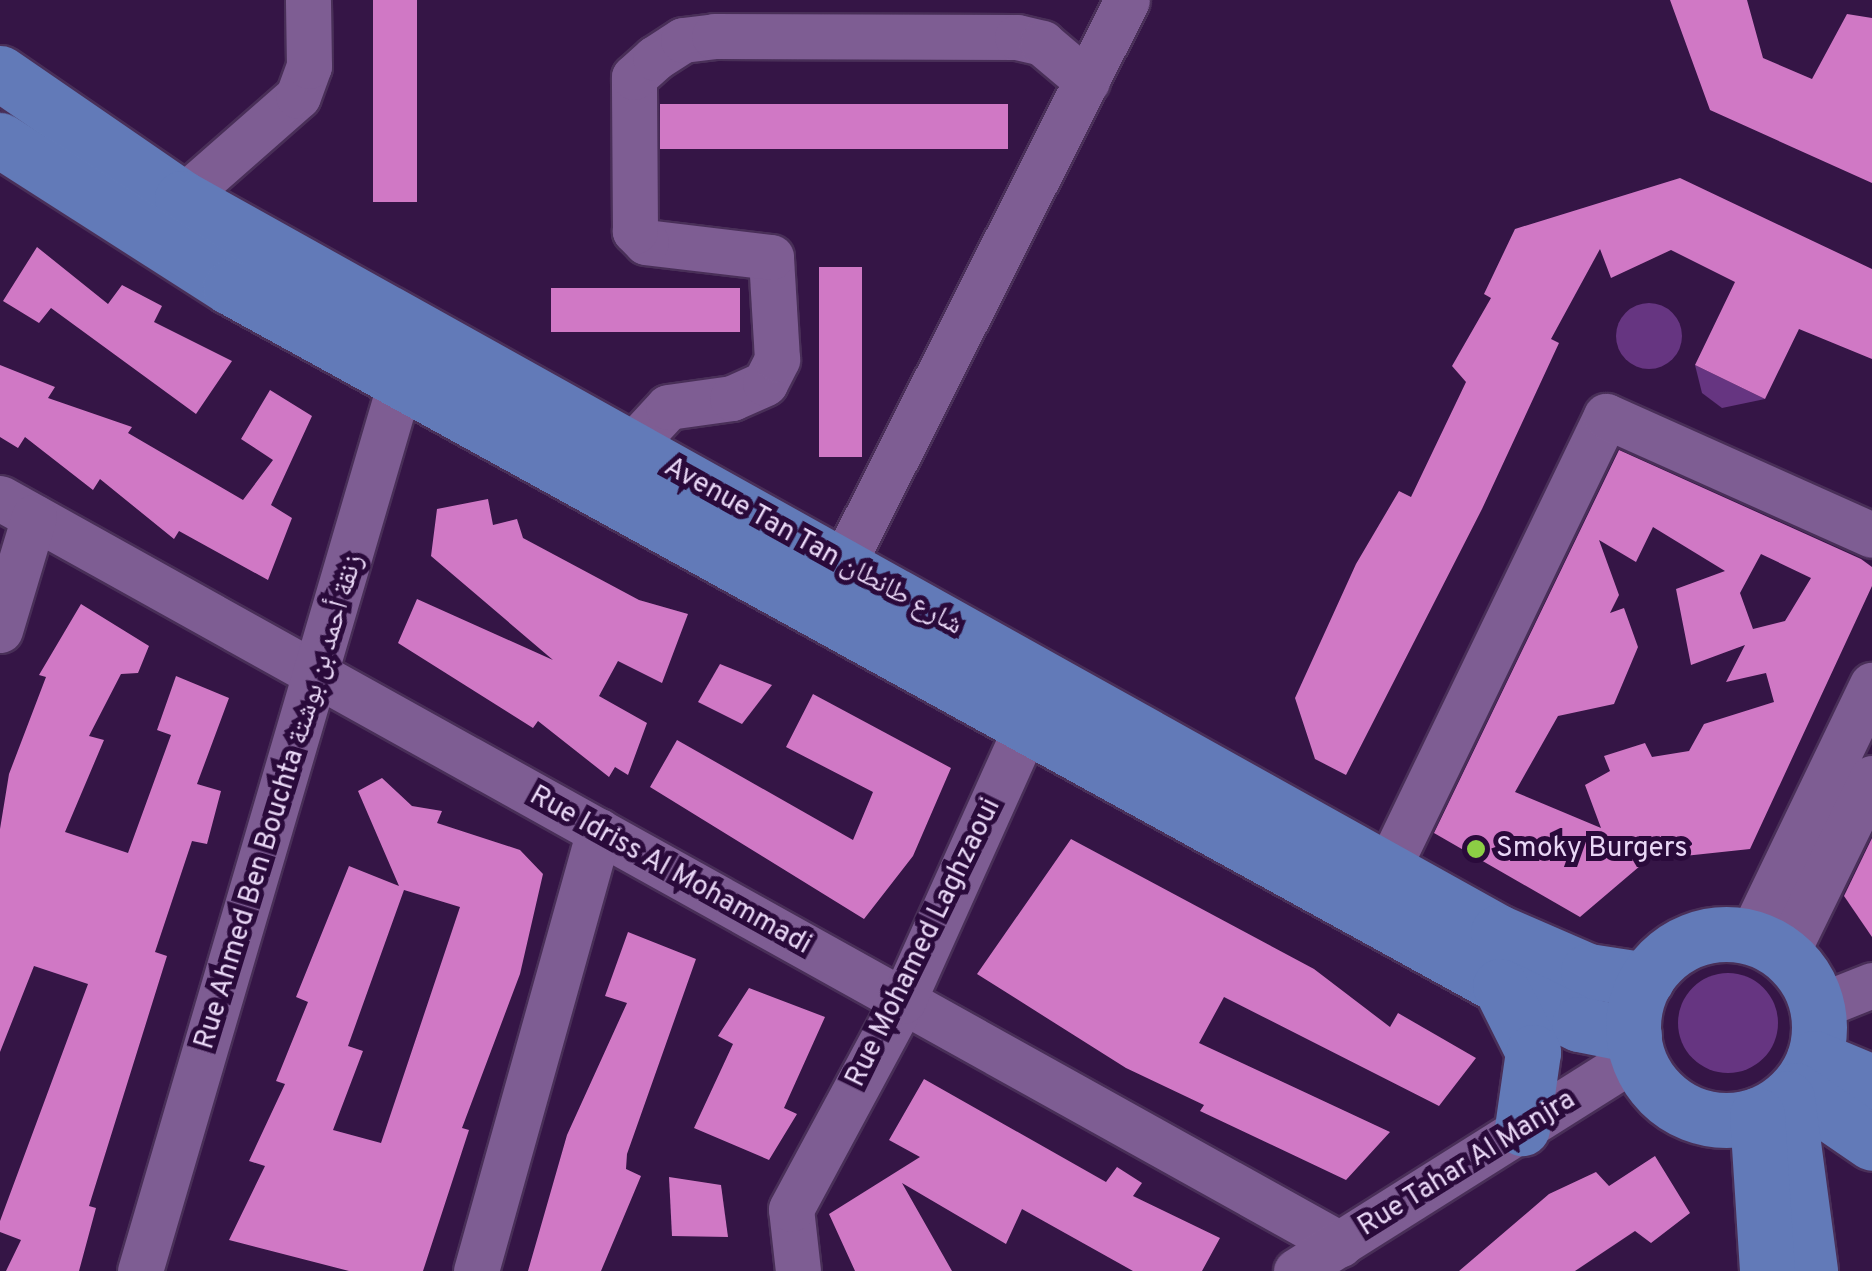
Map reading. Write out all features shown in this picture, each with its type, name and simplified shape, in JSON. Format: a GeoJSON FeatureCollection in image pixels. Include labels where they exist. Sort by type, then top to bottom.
{"type":"FeatureCollection","features":[{"type":"Feature","properties":{"kind":"main road","name":"Avenue Tan Tan شارع طانطان"},"geometry":{"type":"LineString","coordinates":[[0,74],[409,355],[1027,725],[1500,986],[1589,1028],[1636,1045]]}},
{"type":"Feature","properties":{"kind":"main road","name":"Avenue Tan Tan شارع طانطان"},"geometry":{"type":"LineString","coordinates":[[0,140],[141,236],[409,355],[631,447],[844,562],[1546,956],[1646,980]]}},
{"type":"Feature","properties":{"kind":"main road"},"geometry":{"type":"LineString","coordinates":[[1810,1271],[1794,1074],[1768,946],[1691,941],[1646,980],[1636,1045],[1656,1088],[1685,1110],[1720,1120],[1794,1074],[1872,1082]]}},
{"type":"Feature","properties":{"kind":"main road"},"geometry":{"type":"LineString","coordinates":[[1500,986],[1532,1052],[1522,1128]]}},
{"type":"Feature","properties":{"kind":"main road"},"geometry":{"type":"LineString","coordinates":[[1794,1074],[1872,1143]]}},
{"type":"Feature","properties":{"kind":"main road"},"geometry":{"type":"LineString","coordinates":[[1767,1271],[1794,1074]]}},
{"type":"Feature","properties":{"kind":"street"},"geometry":{"type":"LineString","coordinates":[[182,198],[298,96],[309,66],[308,0]]}},
{"type":"Feature","properties":{"kind":"street"},"geometry":{"type":"LineString","coordinates":[[844,562],[1127,0]]}},
{"type":"Feature","properties":{"kind":"street"},"geometry":{"type":"LineString","coordinates":[[631,447],[668,407],[732,398],[765,383],[777,359],[770,256],[646,242],[635,231],[634,78],[655,58],[683,40],[714,36],[1017,37],[1042,44],[1087,80]]}},
{"type":"Feature","properties":{"kind":"street","name":"Rue Ahmed Ben Bouchta زنقة أحمد بن بوشتة"},"geometry":{"type":"LineString","coordinates":[[140,1271],[319,675],[409,355]]}},
{"type":"Feature","properties":{"kind":"street"},"geometry":{"type":"LineString","coordinates":[[1387,870],[1606,416],[1872,535]]}},
{"type":"Feature","properties":{"kind":"street"},"geometry":{"type":"LineString","coordinates":[[0,630],[17,507]]}},
{"type":"Feature","properties":{"kind":"street","name":"Rue Idriss Al Mohammadi"},"geometry":{"type":"LineString","coordinates":[[17,507],[1340,1244]]}},
{"type":"Feature","properties":{"kind":"street"},"geometry":{"type":"LineString","coordinates":[[1768,946],[1872,685]]}},
{"type":"Feature","properties":{"kind":"street","name":"Rue Mohamed Laghzaoui"},"geometry":{"type":"LineString","coordinates":[[798,1271],[792,1209],[903,1001],[1027,725]]}},
{"type":"Feature","properties":{"kind":"street"},"geometry":{"type":"LineString","coordinates":[[1768,946],[1872,778]]}},
{"type":"Feature","properties":{"kind":"street"},"geometry":{"type":"LineString","coordinates":[[476,1271],[599,831]]}},
{"type":"Feature","properties":{"kind":"street"},"geometry":{"type":"LineString","coordinates":[[1794,1074],[1872,986]]}},
{"type":"Feature","properties":{"kind":"street","name":"Rue Tahar Al Manjra"},"geometry":{"type":"LineString","coordinates":[[1296,1271],[1522,1128],[1636,1045]]}},
{"type":"Feature","properties":{"kind":"shaded area"},"geometry":{"type":"Polygon","coordinates":[[[1649,303],[1672,313],[1682,336],[1672,359],[1649,369],[1626,359],[1616,336],[1626,313],[1649,303]]]}},
{"type":"Feature","properties":{"kind":"shaded area"},"geometry":{"type":"Polygon","coordinates":[[[1695,365],[1765,399],[1722,408],[1702,393],[1695,365]]]}},
{"type":"Feature","properties":{"kind":"shaded area"},"geometry":{"type":"Polygon","coordinates":[[[1728,973],[1747,977],[1764,987],[1774,1004],[1778,1023],[1774,1042],[1764,1059],[1747,1069],[1728,1073],[1709,1069],[1692,1059],[1682,1042],[1678,1023],[1682,1004],[1692,987],[1709,977],[1728,973]]]}},
{"type":"Feature","properties":{"kind":"building"},"geometry":{"type":"Polygon","coordinates":[[[373,0],[417,0],[417,202],[373,202],[373,0]]]}},
{"type":"Feature","properties":{"kind":"building"},"geometry":{"type":"Polygon","coordinates":[[[1670,0],[1747,0],[1763,58],[1812,79],[1847,14],[1872,18],[1872,183],[1710,110],[1670,0]]]}},
{"type":"Feature","properties":{"kind":"building"},"geometry":{"type":"Polygon","coordinates":[[[660,104],[1008,104],[1008,149],[660,149],[660,104]]]}},
{"type":"Feature","properties":{"kind":"building"},"geometry":{"type":"Polygon","coordinates":[[[1680,178],[1872,269],[1872,359],[1799,329],[1765,399],[1695,365],[1735,282],[1671,250],[1611,278],[1600,249],[1551,339],[1559,343],[1482,509],[1346,775],[1315,759],[1295,698],[1356,564],[1399,491],[1411,497],[1466,382],[1452,366],[1491,298],[1484,294],[1515,229],[1680,178]]]}},
{"type":"Feature","properties":{"kind":"building"},"geometry":{"type":"Polygon","coordinates":[[[37,247],[108,304],[122,285],[162,306],[154,322],[232,361],[196,414],[51,308],[39,323],[3,301],[37,247]]]}},
{"type":"Feature","properties":{"kind":"building"},"geometry":{"type":"Polygon","coordinates":[[[819,267],[862,267],[862,457],[819,457],[819,267]]]}},
{"type":"Feature","properties":{"kind":"building"},"geometry":{"type":"Polygon","coordinates":[[[551,288],[740,288],[740,332],[551,332],[551,288]]]}},
{"type":"Feature","properties":{"kind":"building"},"geometry":{"type":"Polygon","coordinates":[[[0,365],[55,387],[48,398],[132,427],[128,433],[243,500],[273,460],[241,439],[270,390],[312,416],[271,505],[292,518],[268,580],[179,531],[174,539],[100,479],[93,490],[25,437],[18,448],[0,437],[0,365]]]}},
{"type":"Feature","properties":{"kind":"building"},"geometry":{"type":"Polygon","coordinates":[[[1619,450],[1872,567],[1872,586],[1750,849],[1647,860],[1580,917],[1434,833],[1619,450]],[[1653,527],[1636,562],[1599,540],[1619,595],[1610,613],[1624,608],[1638,647],[1614,704],[1558,716],[1515,792],[1601,828],[1585,785],[1610,771],[1604,756],[1645,743],[1652,757],[1689,751],[1704,724],[1774,702],[1766,673],[1726,682],[1745,645],[1691,665],[1676,589],[1725,571],[1653,527]],[[1761,554],[1740,593],[1753,629],[1785,621],[1811,578],[1761,554]]]}},
{"type":"Feature","properties":{"kind":"building"},"geometry":{"type":"Polygon","coordinates":[[[488,499],[493,525],[517,519],[523,538],[639,600],[688,614],[662,683],[618,661],[599,696],[647,723],[628,775],[615,767],[609,777],[538,721],[533,728],[398,643],[417,599],[553,660],[431,556],[437,509],[488,499]]]}},
{"type":"Feature","properties":{"kind":"building"},"geometry":{"type":"Polygon","coordinates":[[[81,604],[149,646],[138,673],[121,674],[89,736],[104,740],[65,832],[128,853],[171,735],[157,730],[176,676],[229,698],[197,784],[221,791],[207,844],[192,841],[155,952],[167,956],[89,1206],[96,1208],[79,1271],[6,1271],[21,1240],[0,1232],[0,1221],[88,984],[34,966],[0,1052],[0,829],[9,774],[46,677],[39,675],[81,604]]]}},
{"type":"Feature","properties":{"kind":"building"},"geometry":{"type":"Polygon","coordinates":[[[720,664],[772,685],[742,724],[698,702],[720,664]]]}},
{"type":"Feature","properties":{"kind":"building"},"geometry":{"type":"Polygon","coordinates":[[[813,694],[951,768],[913,856],[864,919],[650,787],[677,740],[853,840],[873,792],[786,747],[813,694]]]}},
{"type":"Feature","properties":{"kind":"building"},"geometry":{"type":"Polygon","coordinates":[[[382,778],[412,806],[442,811],[437,823],[520,850],[543,874],[520,974],[462,1128],[469,1130],[423,1271],[349,1271],[229,1240],[265,1166],[249,1161],[285,1084],[276,1081],[308,1002],[296,997],[349,866],[399,886],[358,791],[382,778]],[[404,890],[348,1046],[363,1051],[333,1130],[381,1143],[460,907],[404,890]]]}},
{"type":"Feature","properties":{"kind":"building"},"geometry":{"type":"Polygon","coordinates":[[[1872,838],[1872,937],[1844,896],[1872,838]]]}},
{"type":"Feature","properties":{"kind":"building"},"geometry":{"type":"Polygon","coordinates":[[[1071,839],[1314,969],[1390,1027],[1398,1013],[1476,1058],[1439,1106],[1224,997],[1199,1043],[1390,1132],[1346,1180],[1200,1111],[1204,1105],[1126,1068],[977,974],[1071,839]]]}},
{"type":"Feature","properties":{"kind":"building"},"geometry":{"type":"Polygon","coordinates":[[[628,932],[696,959],[627,1154],[626,1169],[641,1176],[601,1271],[528,1271],[567,1135],[627,1003],[605,996],[628,932]]]}},
{"type":"Feature","properties":{"kind":"building"},"geometry":{"type":"Polygon","coordinates":[[[749,988],[825,1017],[784,1108],[797,1114],[769,1160],[694,1128],[733,1044],[718,1036],[749,988]]]}},
{"type":"Feature","properties":{"kind":"building"},"geometry":{"type":"Polygon","coordinates":[[[924,1079],[1106,1182],[1117,1167],[1142,1183],[1133,1196],[1220,1238],[1202,1271],[1133,1271],[1022,1209],[1006,1244],[902,1183],[952,1271],[855,1271],[829,1214],[920,1157],[889,1140],[924,1079]]]}},
{"type":"Feature","properties":{"kind":"building"},"geometry":{"type":"Polygon","coordinates":[[[1655,1156],[1690,1213],[1651,1243],[1635,1231],[1575,1271],[1459,1271],[1549,1194],[1596,1172],[1609,1186],[1655,1156]]]}},
{"type":"Feature","properties":{"kind":"building"},"geometry":{"type":"Polygon","coordinates":[[[669,1177],[721,1185],[728,1237],[672,1236],[669,1177]]]}},
{"type":"Feature","properties":{"kind":"place","name":"Smoky Burgers"},"geometry":{"type":"Point","coordinates":[1476,849]}}]}
